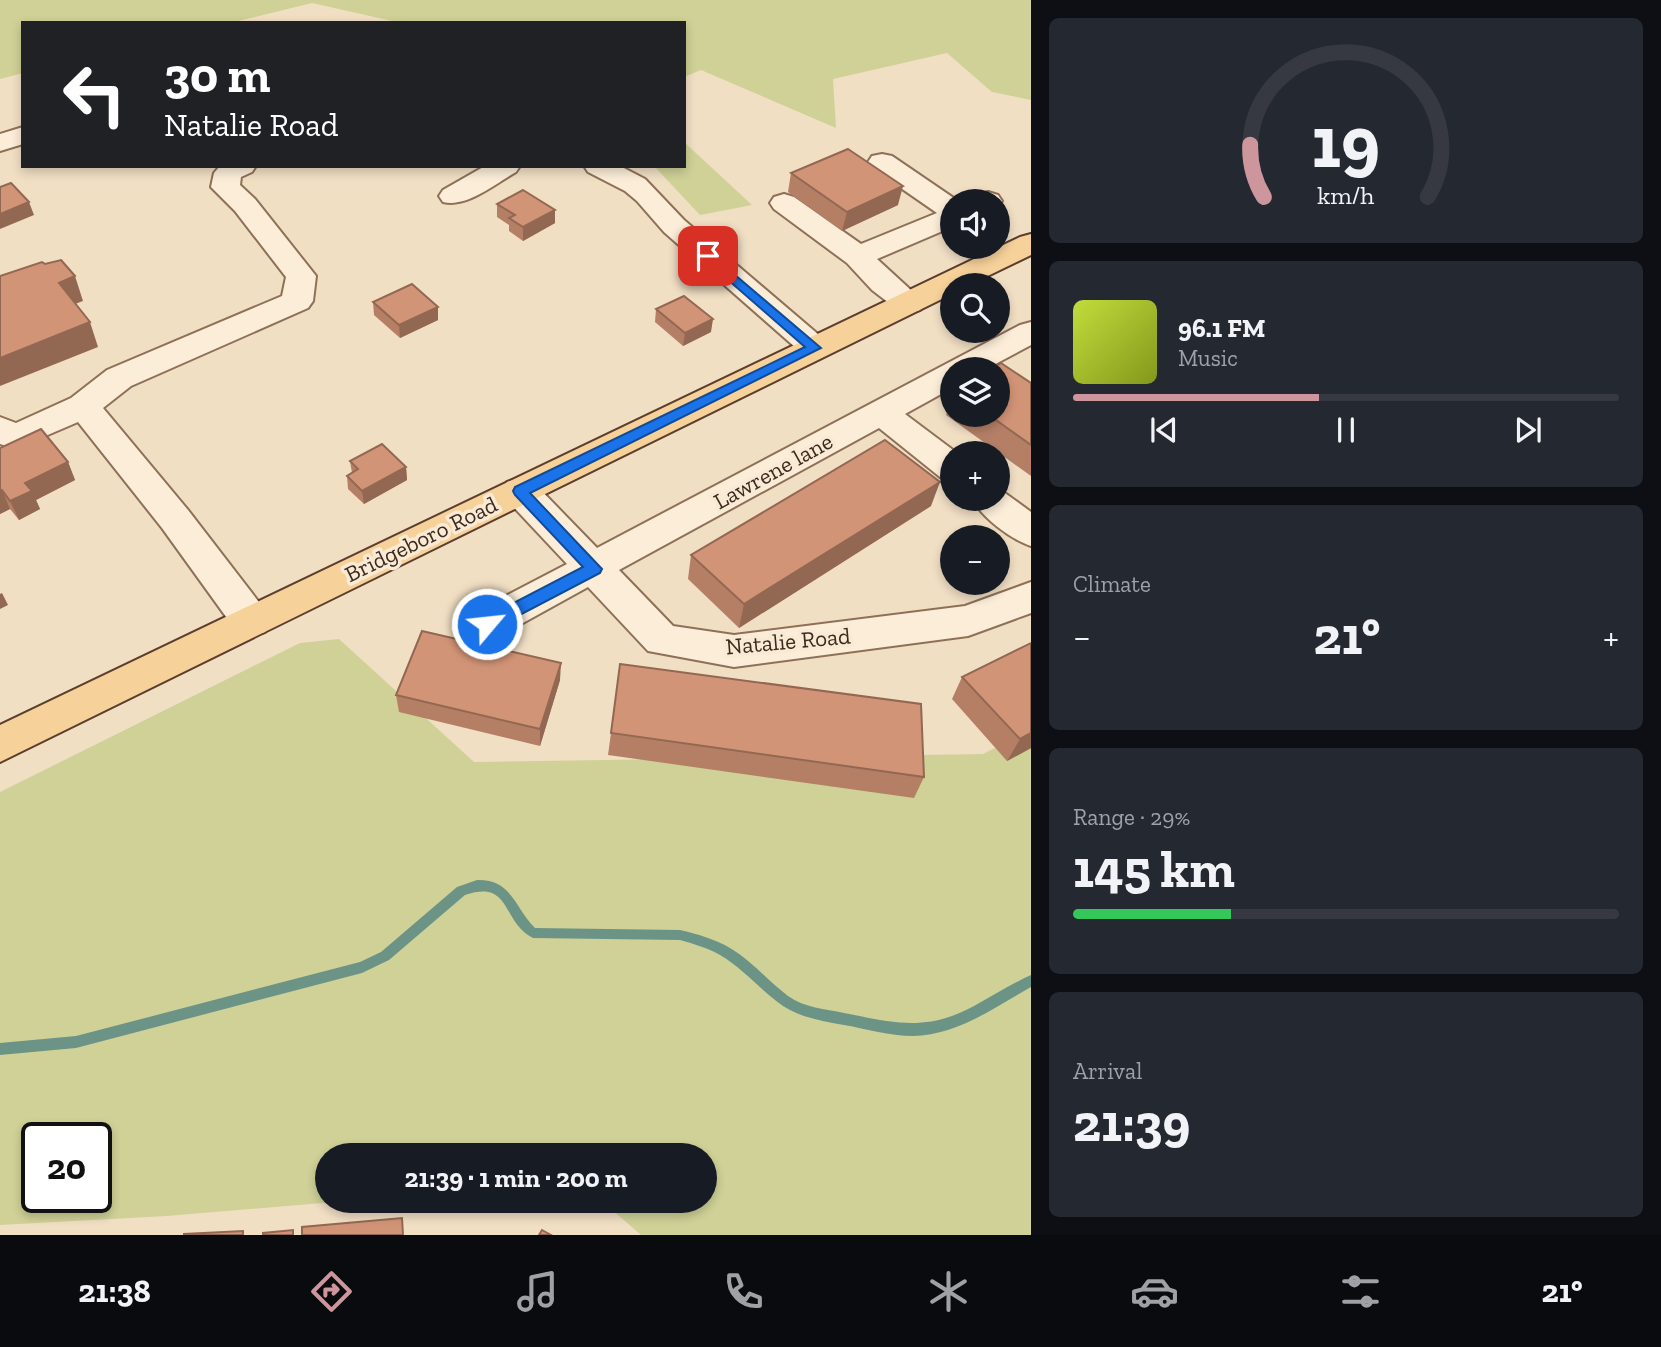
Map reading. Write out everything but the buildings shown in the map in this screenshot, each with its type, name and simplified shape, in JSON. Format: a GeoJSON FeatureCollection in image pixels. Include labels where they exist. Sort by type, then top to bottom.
{"type":"FeatureCollection","features":[{"type":"Feature","properties":{"kind":"main road","name":"Bridgeboro Road"},"geometry":{"type":"LineString","coordinates":[[0,744],[1031,243]]}},
{"type":"Feature","properties":{"kind":"lane"},"geometry":{"type":"LineString","coordinates":[[0,143],[21,136]]}},
{"type":"Feature","properties":{"kind":"lane"},"geometry":{"type":"LineString","coordinates":[[882,162],[940,202]]}},
{"type":"Feature","properties":{"kind":"lane"},"geometry":{"type":"LineString","coordinates":[[0,429],[15,437],[83,406],[119,378],[297,301],[301,276],[245,205],[225,187],[228,173],[238,168]]}},
{"type":"Feature","properties":{"kind":"lane"},"geometry":{"type":"LineString","coordinates":[[453,196],[502,168]]}},
{"type":"Feature","properties":{"kind":"lane"},"geometry":{"type":"LineString","coordinates":[[602,168],[624,178],[648,195],[674,226],[815,348]]}},
{"type":"Feature","properties":{"kind":"lane"},"geometry":{"type":"LineString","coordinates":[[784,203],[858,256],[883,283],[909,303]]}},
{"type":"Feature","properties":{"kind":"lane"},"geometry":{"type":"LineString","coordinates":[[858,256],[940,222]]}},
{"type":"Feature","properties":{"kind":"lane"},"geometry":{"type":"LineString","coordinates":[[984,357],[1031,332]]}},
{"type":"Feature","properties":{"kind":"lane","name":"Lawrene lane"},"geometry":{"type":"LineString","coordinates":[[487,624],[594,569],[940,380]]}},
{"type":"Feature","properties":{"kind":"lane"},"geometry":{"type":"LineString","coordinates":[[83,406],[175,519],[251,621]]}},
{"type":"Feature","properties":{"kind":"lane"},"geometry":{"type":"LineString","coordinates":[[881,412],[940,459]]}},
{"type":"Feature","properties":{"kind":"lane","name":"Natalie Road"},"geometry":{"type":"LineString","coordinates":[[520,491],[662,640],[734,651],[968,621],[1031,597]]}},
{"type":"Feature","properties":{"kind":"lane"},"geometry":{"type":"LineString","coordinates":[[1005,511],[1031,532]]}},
{"type":"Feature","properties":{"kind":"green space"},"geometry":{"type":"Polygon","coordinates":[[[0,0],[1031,0],[1031,100],[992,92],[947,53],[833,79],[836,128],[701,70],[686,76],[686,21],[392,21],[312,3],[238,21],[21,21],[21,74],[0,79],[0,0]]]}},
{"type":"Feature","properties":{"kind":"green space"},"geometry":{"type":"Polygon","coordinates":[[[686,144],[752,205],[700,215],[656,168],[686,168],[686,144]]]}},
{"type":"Feature","properties":{"kind":"green space"},"geometry":{"type":"Polygon","coordinates":[[[339,639],[474,762],[983,754],[1031,730],[1031,1235],[641,1235],[616,1213],[717,1213],[717,1143],[315,1143],[315,1204],[167,1216],[0,1225],[0,792],[300,643],[339,639]]]}},
{"type":"Feature","properties":{"kind":"waterway"},"geometry":{"type":"LineString","coordinates":[[0,1049],[76,1042],[362,967],[385,956],[461,891],[488,885],[504,895],[533,933],[680,935],[698,939],[737,959],[783,999],[797,1007],[820,1015],[884,1027],[914,1030],[952,1023],[1031,981]]}},
{"type":"Feature","properties":{"kind":"route"},"geometry":{"type":"LineString","coordinates":[[487,624],[594,569],[520,491],[815,348],[708,256]]}}]}
